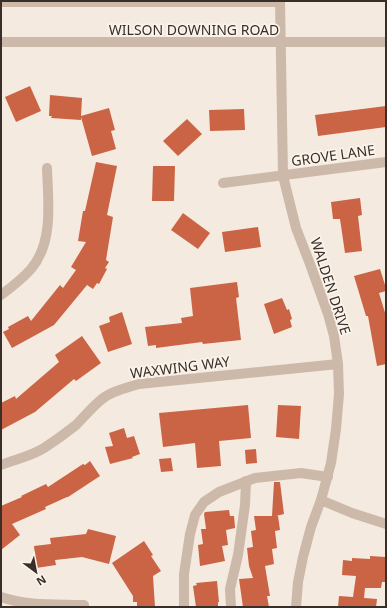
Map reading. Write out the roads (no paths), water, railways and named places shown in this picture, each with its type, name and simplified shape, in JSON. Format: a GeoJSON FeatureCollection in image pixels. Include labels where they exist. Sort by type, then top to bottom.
{"type":"FeatureCollection","features":[{"type":"Feature","properties":{"kind":"street"},"geometry":{"type":"LineString","coordinates":[[1,2],[280,2]]}},
{"type":"Feature","properties":{"kind":"street","name":"WALDEN DRIVE"},"geometry":{"type":"LineString","coordinates":[[280,2],[283,176],[296,228],[328,314],[334,336],[338,364],[336,429],[331,463],[303,557],[298,582],[296,607]]}},
{"type":"Feature","properties":{"kind":"street","name":"WILSON DOWNING ROAD"},"geometry":{"type":"LineString","coordinates":[[1,42],[386,42]]}},
{"type":"Feature","properties":{"kind":"street","name":"GROVE LANE"},"geometry":{"type":"LineString","coordinates":[[223,183],[386,162]]}},
{"type":"Feature","properties":{"kind":"street"},"geometry":{"type":"LineString","coordinates":[[1,295],[18,283],[32,267],[42,250],[48,229],[47,168]]}},
{"type":"Feature","properties":{"kind":"street","name":"WAXWING WAY"},"geometry":{"type":"LineString","coordinates":[[1,465],[42,449],[76,424],[103,398],[120,390],[139,384],[338,364]]}},
{"type":"Feature","properties":{"kind":"street"},"geometry":{"type":"LineString","coordinates":[[184,607],[184,574],[190,534],[195,515],[204,502],[220,492],[255,478],[301,473],[328,477]]}},
{"type":"Feature","properties":{"kind":"street"},"geometry":{"type":"LineString","coordinates":[[231,607],[230,589],[238,555],[245,505],[246,481]]}},
{"type":"Feature","properties":{"kind":"street"},"geometry":{"type":"LineString","coordinates":[[321,500],[352,513],[386,524]]}},
{"type":"Feature","properties":{"kind":"street"},"geometry":{"type":"LineString","coordinates":[[1,596],[9,600],[23,602],[84,605]]}}]}
